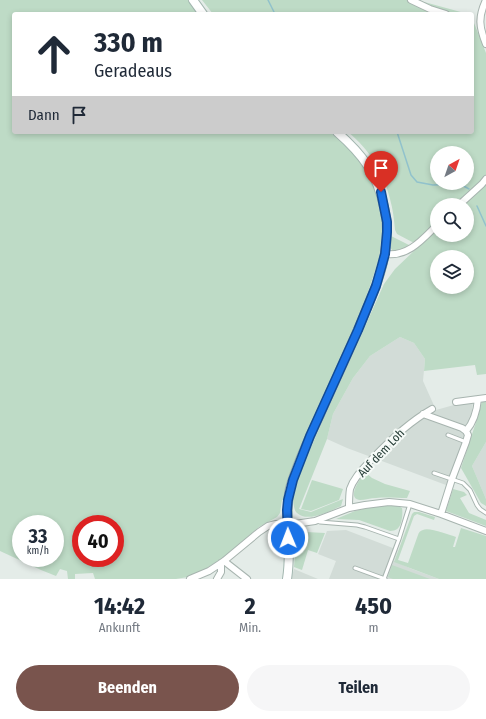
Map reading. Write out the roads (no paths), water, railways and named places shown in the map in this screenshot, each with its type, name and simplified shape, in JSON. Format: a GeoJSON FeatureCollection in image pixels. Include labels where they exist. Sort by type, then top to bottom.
{"type":"FeatureCollection","features":[{"type":"Feature","properties":{"kind":"street"},"geometry":{"type":"LineString","coordinates":[[193,0],[202,12]]}},
{"type":"Feature","properties":{"kind":"street"},"geometry":{"type":"LineString","coordinates":[[411,0],[441,12]]}},
{"type":"Feature","properties":{"kind":"street"},"geometry":{"type":"LineString","coordinates":[[486,0],[480,23],[486,44]]}},
{"type":"Feature","properties":{"kind":"street"},"geometry":{"type":"LineString","coordinates":[[474,22],[480,23]]}},
{"type":"Feature","properties":{"kind":"street"},"geometry":{"type":"LineString","coordinates":[[287,579],[287,510],[293,480],[310,436],[358,330],[376,286],[385,254],[387,222],[381,192],[372,172],[357,151],[339,134]]}},
{"type":"Feature","properties":{"kind":"street"},"geometry":{"type":"LineString","coordinates":[[467,198],[486,179]]}},
{"type":"Feature","properties":{"kind":"street"},"geometry":{"type":"LineString","coordinates":[[385,254],[398,253],[412,248],[430,231]]}},
{"type":"Feature","properties":{"kind":"street"},"geometry":{"type":"LineString","coordinates":[[456,402],[486,398]]}},
{"type":"Feature","properties":{"kind":"street"},"geometry":{"type":"LineString","coordinates":[[466,431],[476,414],[478,399]]}},
{"type":"Feature","properties":{"kind":"street","name":"Auf dem Loh"},"geometry":{"type":"LineString","coordinates":[[349,508],[350,491],[361,471],[395,437],[423,414],[432,409]]}},
{"type":"Feature","properties":{"kind":"street"},"geometry":{"type":"LineString","coordinates":[[423,414],[462,428],[468,435],[441,514]]}},
{"type":"Feature","properties":{"kind":"street"},"geometry":{"type":"LineString","coordinates":[[190,579],[209,571],[268,526],[315,521],[349,508],[376,503],[389,502],[410,504],[486,531]]}},
{"type":"Feature","properties":{"kind":"street"},"geometry":{"type":"LineString","coordinates":[[217,579],[221,572],[222,562]]}},
{"type":"Feature","properties":{"kind":"street"},"geometry":{"type":"LineString","coordinates":[[222,562],[247,579]]}},
{"type":"Feature","properties":{"kind":"lane"},"geometry":{"type":"LineString","coordinates":[[448,435],[466,442]]}},
{"type":"Feature","properties":{"kind":"lane"},"geometry":{"type":"LineString","coordinates":[[434,472],[467,486],[477,505],[486,513]]}},
{"type":"Feature","properties":{"kind":"lane"},"geometry":{"type":"LineString","coordinates":[[355,568],[384,579],[410,504]]}},
{"type":"Feature","properties":{"kind":"lane"},"geometry":{"type":"LineString","coordinates":[[315,521],[356,525],[399,539]]}},
{"type":"Feature","properties":{"kind":"waterway"},"geometry":{"type":"LineString","coordinates":[[268,0],[274,12]]}},
{"type":"Feature","properties":{"kind":"waterway"},"geometry":{"type":"LineString","coordinates":[[398,134],[411,175],[417,182],[430,184]]}},
{"type":"Feature","properties":{"kind":"waterway"},"geometry":{"type":"LineString","coordinates":[[477,206],[486,226]]}}]}
